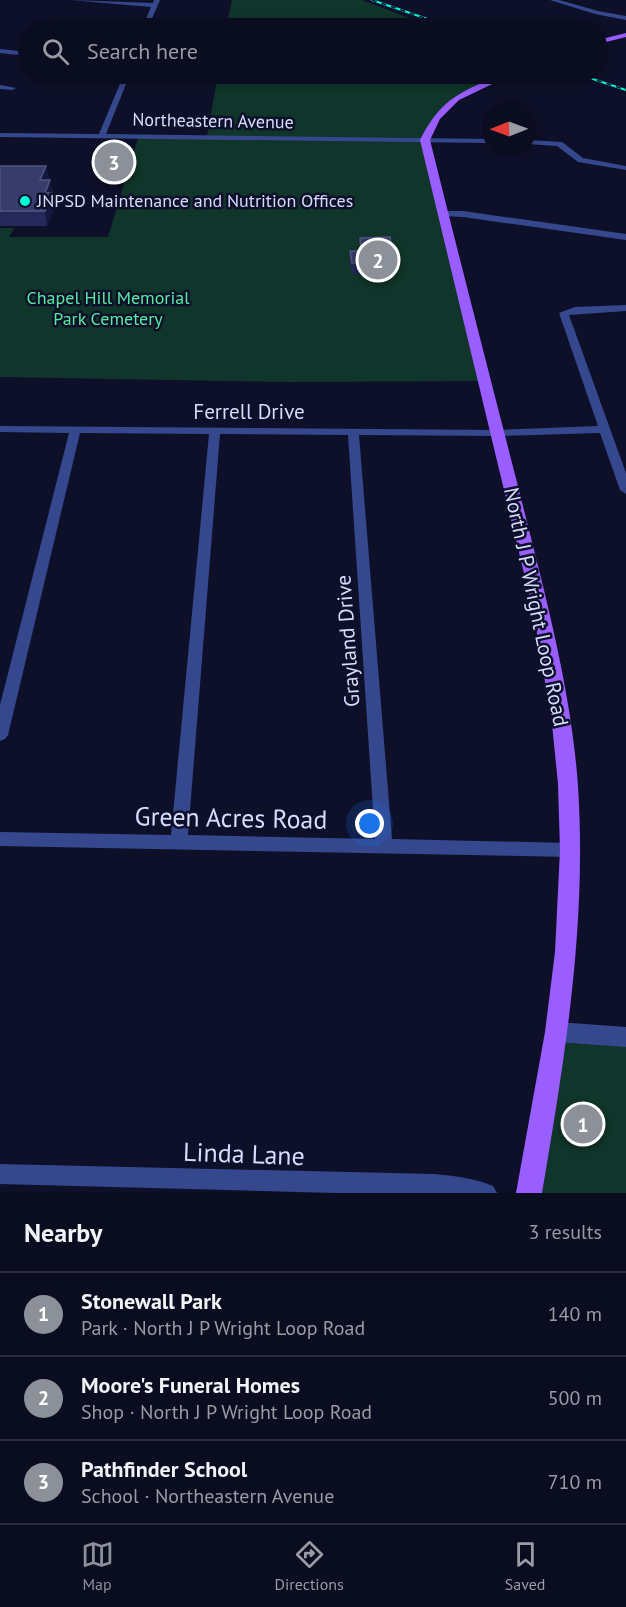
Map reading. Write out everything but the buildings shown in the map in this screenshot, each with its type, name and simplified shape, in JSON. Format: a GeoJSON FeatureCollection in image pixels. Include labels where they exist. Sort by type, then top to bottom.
{"type":"FeatureCollection","features":[{"type":"Feature","properties":{"kind":"main road"},"geometry":{"type":"LineString","coordinates":[[608,39],[626,35]]}},
{"type":"Feature","properties":{"kind":"main road"},"geometry":{"type":"LineString","coordinates":[[426,140],[436,118],[456,98],[487,84]]}},
{"type":"Feature","properties":{"kind":"main road","name":"North J P Wright Loop Road"},"geometry":{"type":"LineString","coordinates":[[426,140],[550,656],[568,784],[570,850],[566,952],[557,1032],[529,1193]]}},
{"type":"Feature","properties":{"kind":"street"},"geometry":{"type":"LineString","coordinates":[[73,0],[156,2],[149,18]]}},
{"type":"Feature","properties":{"kind":"street"},"geometry":{"type":"LineString","coordinates":[[553,0],[597,13],[626,18]]}},
{"type":"Feature","properties":{"kind":"street"},"geometry":{"type":"LineString","coordinates":[[0,51],[18,53]]}},
{"type":"Feature","properties":{"kind":"street"},"geometry":{"type":"LineString","coordinates":[[102,135],[123,84]]}},
{"type":"Feature","properties":{"kind":"street"},"geometry":{"type":"LineString","coordinates":[[0,87],[12,88]]}},
{"type":"Feature","properties":{"kind":"street","name":"Northeastern Avenue"},"geometry":{"type":"LineString","coordinates":[[0,135],[482,141]]}},
{"type":"Feature","properties":{"kind":"street"},"geometry":{"type":"LineString","coordinates":[[536,143],[559,144],[581,160],[626,168]]}},
{"type":"Feature","properties":{"kind":"street"},"geometry":{"type":"LineString","coordinates":[[445,214],[463,214],[626,237]]}},
{"type":"Feature","properties":{"kind":"street"},"geometry":{"type":"LineString","coordinates":[[626,308],[564,312],[604,429],[620,454],[626,490]]}},
{"type":"Feature","properties":{"kind":"street","name":"Ferrell Drive"},"geometry":{"type":"LineString","coordinates":[[0,429],[498,433],[604,429]]}},
{"type":"Feature","properties":{"kind":"street"},"geometry":{"type":"LineString","coordinates":[[0,735],[75,430]]}},
{"type":"Feature","properties":{"kind":"street"},"geometry":{"type":"LineString","coordinates":[[179,842],[215,431]]}},
{"type":"Feature","properties":{"kind":"street","name":"Grayland Drive"},"geometry":{"type":"LineString","coordinates":[[353,432],[384,846]]}},
{"type":"Feature","properties":{"kind":"street","name":"Green Acres Road"},"geometry":{"type":"LineString","coordinates":[[0,839],[570,850]]}},
{"type":"Feature","properties":{"kind":"street"},"geometry":{"type":"LineString","coordinates":[[557,1032],[626,1037]]}},
{"type":"Feature","properties":{"kind":"street","name":"Linda Lane"},"geometry":{"type":"LineString","coordinates":[[0,1174],[434,1185],[461,1187],[486,1193]]}},
{"type":"Feature","properties":{"kind":"green space"},"geometry":{"type":"Polygon","coordinates":[[[232,0],[362,0],[409,18],[228,18],[232,0]]]}},
{"type":"Feature","properties":{"kind":"green space","name":"Chapel Hill Memorial Park Cemetery"},"geometry":{"type":"Polygon","coordinates":[[[216,84],[484,84],[443,110],[426,140],[486,381],[289,382],[0,377],[0,228],[14,228],[9,237],[108,237],[139,135],[207,136],[216,84]]]}},
{"type":"Feature","properties":{"kind":"green space"},"geometry":{"type":"Polygon","coordinates":[[[557,1032],[626,1037],[626,1193],[529,1193],[557,1032]]]}},
{"type":"Feature","properties":{"kind":"railway"},"geometry":{"type":"LineString","coordinates":[[372,0],[425,18]]}},
{"type":"Feature","properties":{"kind":"railway"},"geometry":{"type":"LineString","coordinates":[[608,84],[626,90]]}},
{"type":"Feature","properties":{"kind":"place","name":"Pathfinder School"},"geometry":{"type":"Point","coordinates":[114,162]}},
{"type":"Feature","properties":{"kind":"place","name":"JNPSD Maintenance and Nutrition Offices"},"geometry":{"type":"Point","coordinates":[25,201]}},
{"type":"Feature","properties":{"kind":"place","name":"Moore's Funeral Homes"},"geometry":{"type":"Point","coordinates":[378,260]}},
{"type":"Feature","properties":{"kind":"place","name":"Stonewall Park"},"geometry":{"type":"Point","coordinates":[583,1124]}}]}
